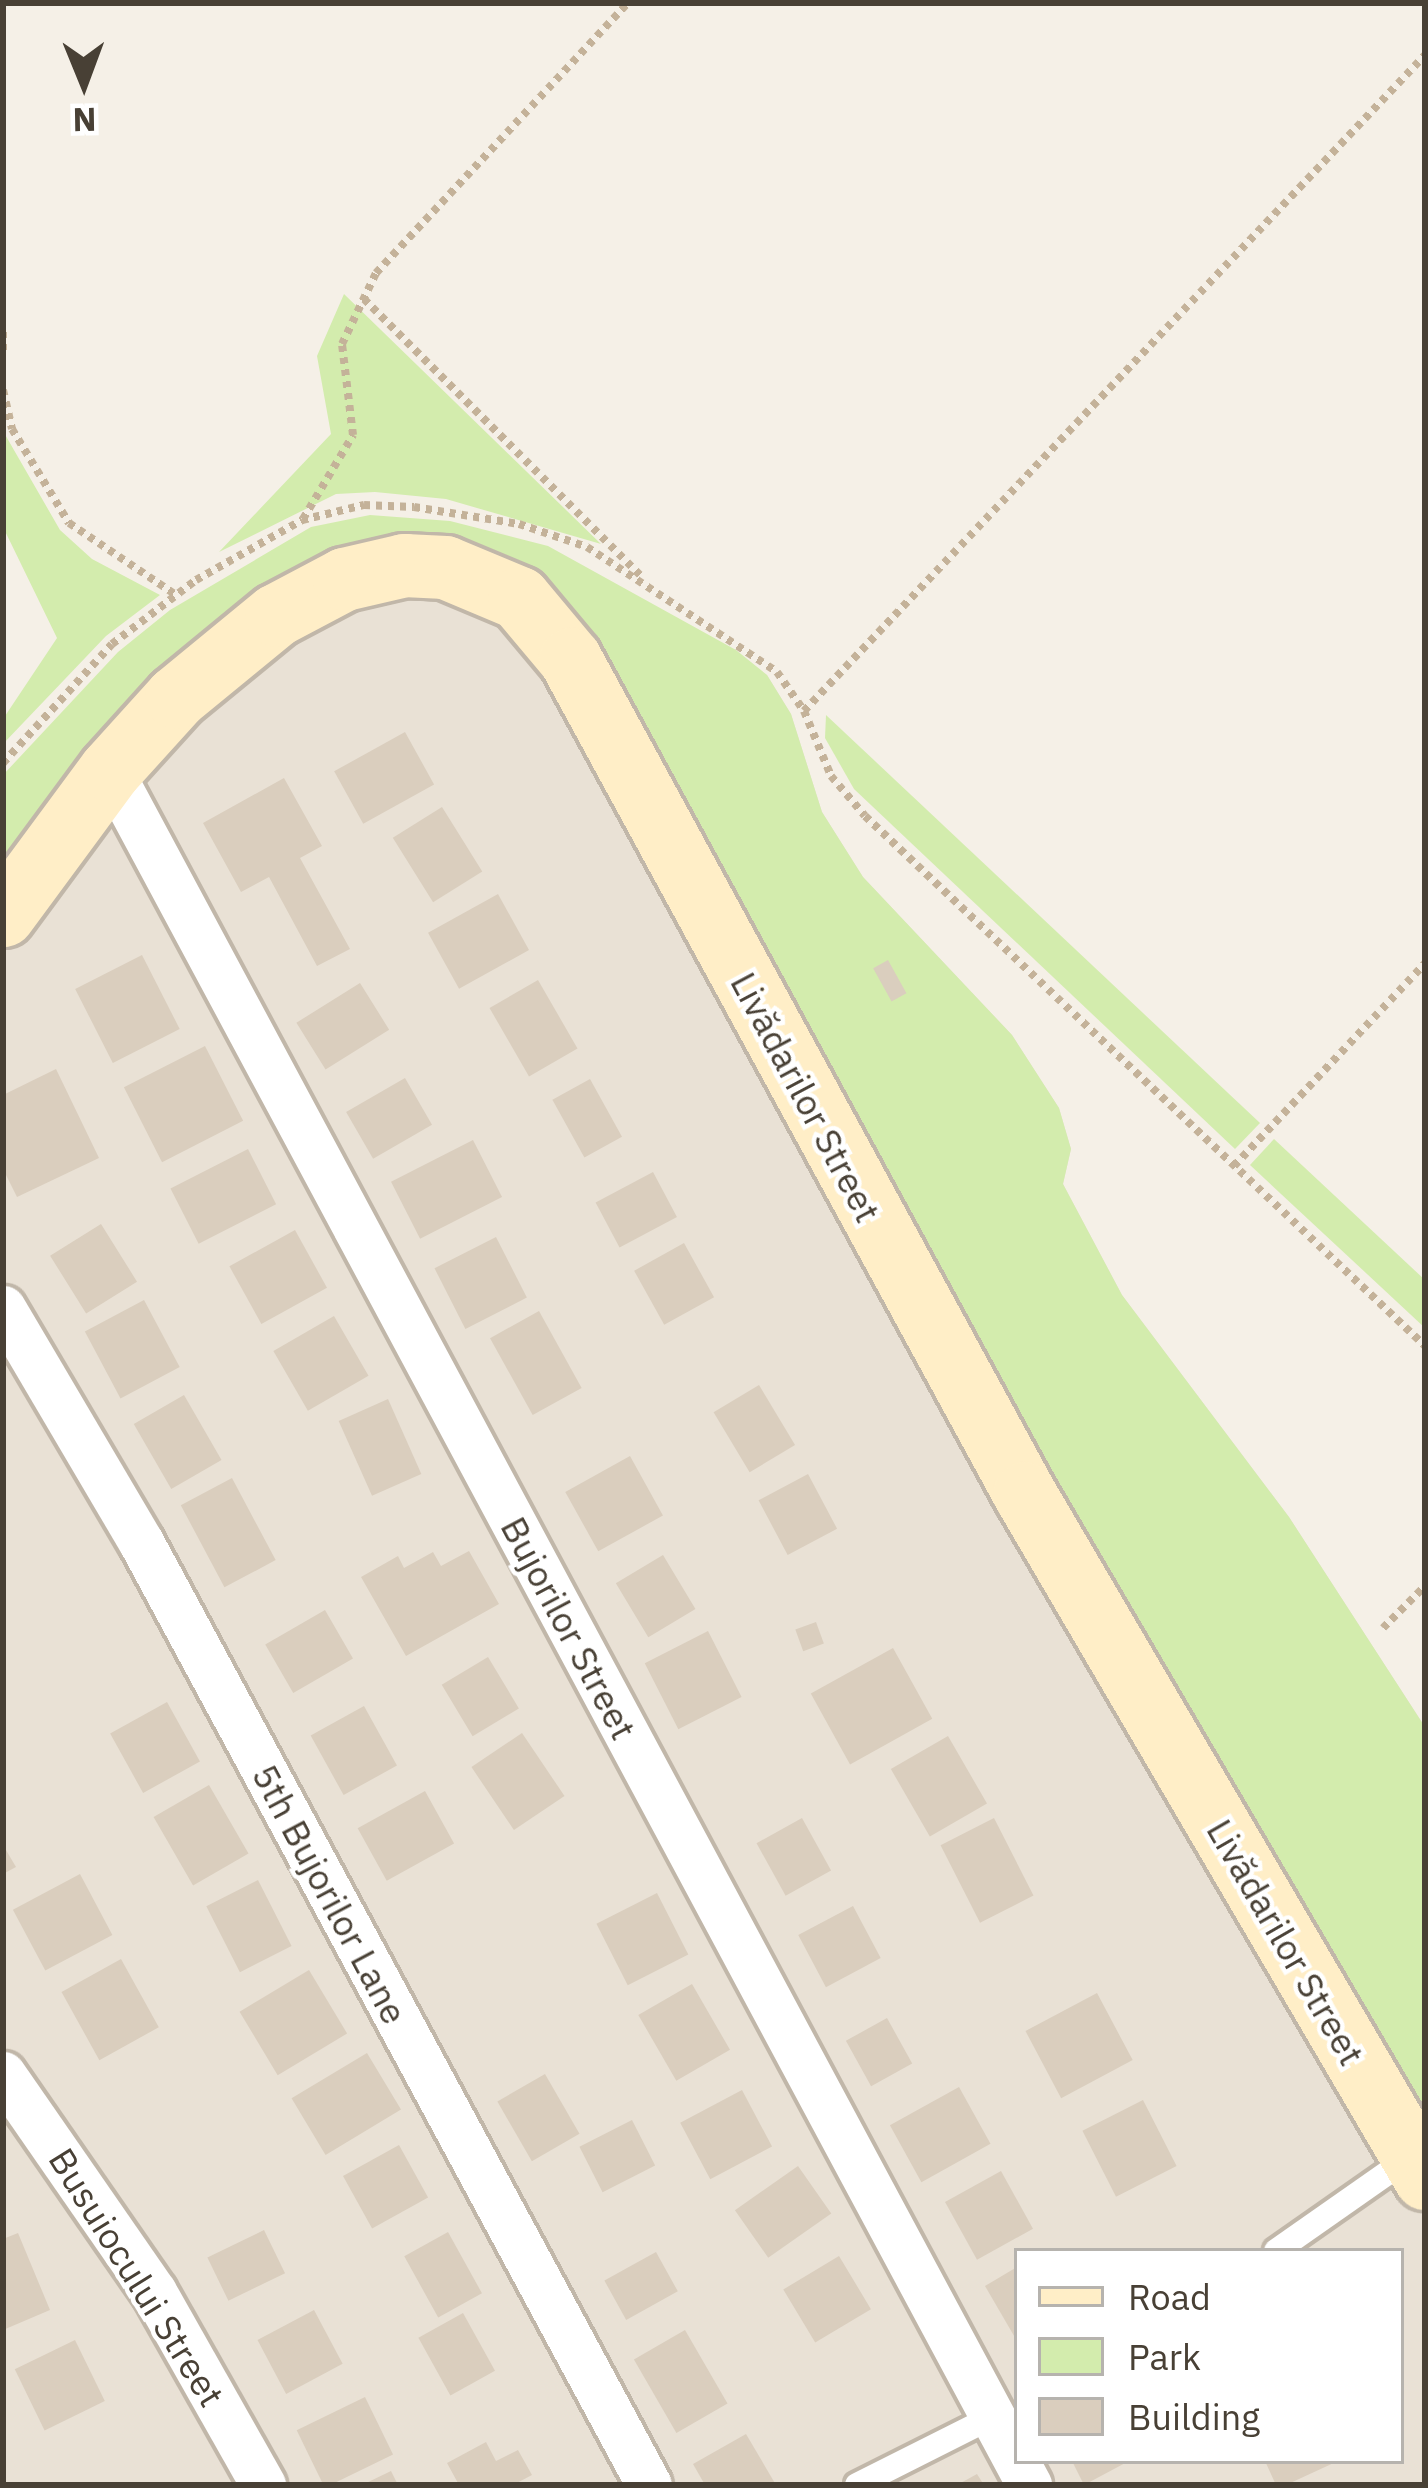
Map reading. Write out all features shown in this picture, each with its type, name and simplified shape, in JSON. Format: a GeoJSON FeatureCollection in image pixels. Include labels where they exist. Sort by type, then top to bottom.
{"type":"FeatureCollection","features":[{"type":"Feature","properties":{"kind":"street","name":"Livădarilor Street"},"geometry":{"type":"LineString","coordinates":[[3,915],[110,770],[224,651],[344,579],[404,565],[445,566],[488,580],[544,624],[570,659],[1024,1493],[1418,2167]]}},
{"type":"Feature","properties":{"kind":"street","name":"Bujorilor Street"},"geometry":{"type":"LineString","coordinates":[[110,770],[1014,2459]]}},
{"type":"Feature","properties":{"kind":"street","name":"5th Bujorilor Lane"},"geometry":{"type":"LineString","coordinates":[[3,1308],[141,1542],[649,2485]]}},
{"type":"Feature","properties":{"kind":"street","name":"Busuiocului Street"},"geometry":{"type":"LineString","coordinates":[[3,2074],[154,2292],[263,2485]]}},
{"type":"Feature","properties":{"kind":"lane"},"geometry":{"type":"LineString","coordinates":[[1281,2248],[1418,2167]]}},
{"type":"Feature","properties":{"kind":"lane"},"geometry":{"type":"LineString","coordinates":[[857,2485],[992,2417]]}},
{"type":"Feature","properties":{"kind":"path"},"geometry":{"type":"LineString","coordinates":[[302,520],[352,435],[340,358],[376,274],[628,3]]}},
{"type":"Feature","properties":{"kind":"path"},"geometry":{"type":"LineString","coordinates":[[804,711],[1425,56]]}},
{"type":"Feature","properties":{"kind":"path"},"geometry":{"type":"LineString","coordinates":[[364,299],[654,588]]}},
{"type":"Feature","properties":{"kind":"path"},"geometry":{"type":"LineString","coordinates":[[3,332],[3,355]]}},
{"type":"Feature","properties":{"kind":"path"},"geometry":{"type":"LineString","coordinates":[[3,390],[12,429],[69,523],[176,595]]}},
{"type":"Feature","properties":{"kind":"path"},"geometry":{"type":"LineString","coordinates":[[3,763],[112,644],[176,595],[302,520],[364,505],[519,524],[587,547],[776,672],[804,711],[831,776],[865,816],[1425,1346]]}},
{"type":"Feature","properties":{"kind":"path"},"geometry":{"type":"LineString","coordinates":[[1234,1166],[1425,963]]}},
{"type":"Feature","properties":{"kind":"path"},"geometry":{"type":"LineString","coordinates":[[1383,1628],[1425,1586]]}},
{"type":"Feature","properties":{"kind":"shaded area"},"geometry":{"type":"Polygon","coordinates":[[[441,525],[675,617],[767,675],[791,714],[822,812],[863,877],[1012,1035],[1059,1108],[1071,1149],[1063,1184],[1122,1295],[1289,1517],[1425,1727],[1425,2485],[3,2485],[3,877],[44,813],[441,525]]]}},
{"type":"Feature","properties":{"kind":"green space"},"geometry":{"type":"Polygon","coordinates":[[[344,294],[601,544],[446,499],[375,492],[336,494],[219,552],[331,434],[317,356],[344,294]]]}},
{"type":"Feature","properties":{"kind":"green space"},"geometry":{"type":"Polygon","coordinates":[[[3,431],[60,530],[92,559],[160,595],[106,636],[3,744],[3,719],[57,638],[3,527],[3,431]]]}},
{"type":"Feature","properties":{"kind":"green space"},"geometry":{"type":"Polygon","coordinates":[[[370,515],[450,521],[548,546],[736,650],[767,675],[791,714],[822,812],[863,877],[1012,1035],[1059,1108],[1071,1149],[1063,1184],[1122,1295],[1289,1517],[1425,1727],[1425,2137],[521,574],[492,552],[428,539],[385,544],[3,877],[3,775],[118,652],[170,610],[311,527],[370,515]]]}},
{"type":"Feature","properties":{"kind":"green space"},"geometry":{"type":"Polygon","coordinates":[[[826,715],[1260,1123],[1235,1149],[854,789],[825,738],[826,715]]]}},
{"type":"Feature","properties":{"kind":"green space"},"geometry":{"type":"Polygon","coordinates":[[[1274,1139],[1425,1280],[1425,1328],[1250,1165],[1274,1139]]]}},
{"type":"Feature","properties":{"kind":"building"},"geometry":{"type":"Polygon","coordinates":[[[405,732],[434,784],[363,824],[334,771],[405,732]]]}},
{"type":"Feature","properties":{"kind":"building"},"geometry":{"type":"Polygon","coordinates":[[[284,778],[322,846],[300,858],[350,949],[317,966],[269,877],[241,892],[203,823],[284,778]]]}},
{"type":"Feature","properties":{"kind":"building"},"geometry":{"type":"Polygon","coordinates":[[[442,807],[482,871],[433,902],[393,838],[442,807]]]}},
{"type":"Feature","properties":{"kind":"building"},"geometry":{"type":"Polygon","coordinates":[[[498,894],[529,950],[459,989],[428,933],[498,894]]]}},
{"type":"Feature","properties":{"kind":"building"},"geometry":{"type":"Polygon","coordinates":[[[142,955],[180,1029],[113,1063],[75,989],[142,955]]]}},
{"type":"Feature","properties":{"kind":"building"},"geometry":{"type":"Polygon","coordinates":[[[888,960],[906,993],[892,1001],[873,968],[888,960]]]}},
{"type":"Feature","properties":{"kind":"building"},"geometry":{"type":"Polygon","coordinates":[[[538,980],[578,1048],[529,1076],[490,1008],[538,980]]]}},
{"type":"Feature","properties":{"kind":"building"},"geometry":{"type":"Polygon","coordinates":[[[360,983],[389,1030],[326,1069],[296,1023],[360,983]]]}},
{"type":"Feature","properties":{"kind":"building"},"geometry":{"type":"Polygon","coordinates":[[[205,1046],[243,1121],[162,1162],[124,1087],[205,1046]]]}},
{"type":"Feature","properties":{"kind":"building"},"geometry":{"type":"Polygon","coordinates":[[[56,1069],[99,1158],[17,1197],[3,1169],[3,1095],[56,1069]]]}},
{"type":"Feature","properties":{"kind":"building"},"geometry":{"type":"Polygon","coordinates":[[[405,1078],[432,1125],[373,1159],[346,1112],[405,1078]]]}},
{"type":"Feature","properties":{"kind":"building"},"geometry":{"type":"Polygon","coordinates":[[[590,1079],[622,1137],[584,1158],[552,1100],[590,1079]]]}},
{"type":"Feature","properties":{"kind":"building"},"geometry":{"type":"Polygon","coordinates":[[[473,1140],[502,1197],[420,1239],[391,1182],[473,1140]]]}},
{"type":"Feature","properties":{"kind":"building"},"geometry":{"type":"Polygon","coordinates":[[[248,1149],[276,1204],[199,1244],[170,1188],[248,1149]]]}},
{"type":"Feature","properties":{"kind":"building"},"geometry":{"type":"Polygon","coordinates":[[[653,1172],[677,1217],[620,1248],[596,1203],[653,1172]]]}},
{"type":"Feature","properties":{"kind":"building"},"geometry":{"type":"Polygon","coordinates":[[[101,1224],[137,1282],[86,1313],[50,1256],[101,1224]]]}},
{"type":"Feature","properties":{"kind":"building"},"geometry":{"type":"Polygon","coordinates":[[[295,1230],[327,1288],[261,1324],[229,1266],[295,1230]]]}},
{"type":"Feature","properties":{"kind":"building"},"geometry":{"type":"Polygon","coordinates":[[[496,1237],[527,1298],[465,1329],[435,1268],[496,1237]]]}},
{"type":"Feature","properties":{"kind":"building"},"geometry":{"type":"Polygon","coordinates":[[[684,1243],[714,1297],[664,1325],[634,1271],[684,1243]]]}},
{"type":"Feature","properties":{"kind":"building"},"geometry":{"type":"Polygon","coordinates":[[[144,1300],[180,1367],[121,1399],[85,1331],[144,1300]]]}},
{"type":"Feature","properties":{"kind":"building"},"geometry":{"type":"Polygon","coordinates":[[[539,1311],[582,1388],[533,1415],[490,1338],[539,1311]]]}},
{"type":"Feature","properties":{"kind":"building"},"geometry":{"type":"Polygon","coordinates":[[[334,1316],[368,1376],[308,1411],[273,1351],[334,1316]]]}},
{"type":"Feature","properties":{"kind":"building"},"geometry":{"type":"Polygon","coordinates":[[[759,1385],[795,1445],[750,1472],[714,1412],[759,1385]]]}},
{"type":"Feature","properties":{"kind":"building"},"geometry":{"type":"Polygon","coordinates":[[[184,1395],[222,1460],[171,1489],[134,1424],[184,1395]]]}},
{"type":"Feature","properties":{"kind":"building"},"geometry":{"type":"Polygon","coordinates":[[[388,1399],[421,1474],[372,1496],[339,1421],[388,1399]]]}},
{"type":"Feature","properties":{"kind":"building"},"geometry":{"type":"Polygon","coordinates":[[[630,1456],[663,1515],[598,1551],[565,1492],[630,1456]]]}},
{"type":"Feature","properties":{"kind":"building"},"geometry":{"type":"Polygon","coordinates":[[[808,1474],[837,1529],[788,1555],[759,1500],[808,1474]]]}},
{"type":"Feature","properties":{"kind":"building"},"geometry":{"type":"Polygon","coordinates":[[[232,1478],[276,1560],[224,1587],[181,1505],[232,1478]]]}},
{"type":"Feature","properties":{"kind":"building"},"geometry":{"type":"Polygon","coordinates":[[[469,1551],[499,1604],[406,1656],[361,1577],[398,1556],[404,1568],[433,1552],[441,1566],[469,1551]]]}},
{"type":"Feature","properties":{"kind":"building"},"geometry":{"type":"Polygon","coordinates":[[[663,1555],[695,1609],[648,1637],[616,1583],[663,1555]]]}},
{"type":"Feature","properties":{"kind":"building"},"geometry":{"type":"Polygon","coordinates":[[[325,1610],[353,1658],[293,1693],[265,1645],[325,1610]]]}},
{"type":"Feature","properties":{"kind":"building"},"geometry":{"type":"Polygon","coordinates":[[[816,1622],[824,1644],[803,1651],[795,1630],[816,1622]]]}},
{"type":"Feature","properties":{"kind":"building"},"geometry":{"type":"Polygon","coordinates":[[[708,1631],[742,1697],[678,1729],[645,1663],[708,1631]]]}},
{"type":"Feature","properties":{"kind":"building"},"geometry":{"type":"Polygon","coordinates":[[[893,1648],[932,1719],[850,1764],[811,1694],[893,1648]]]}},
{"type":"Feature","properties":{"kind":"building"},"geometry":{"type":"Polygon","coordinates":[[[488,1657],[519,1708],[473,1736],[442,1685],[488,1657]]]}},
{"type":"Feature","properties":{"kind":"building"},"geometry":{"type":"Polygon","coordinates":[[[167,1702],[200,1761],[143,1793],[110,1734],[167,1702]]]}},
{"type":"Feature","properties":{"kind":"building"},"geometry":{"type":"Polygon","coordinates":[[[364,1706],[397,1765],[344,1795],[311,1736],[364,1706]]]}},
{"type":"Feature","properties":{"kind":"building"},"geometry":{"type":"Polygon","coordinates":[[[522,1733],[564,1796],[514,1830],[471,1767],[522,1733]]]}},
{"type":"Feature","properties":{"kind":"building"},"geometry":{"type":"Polygon","coordinates":[[[948,1736],[987,1804],[930,1837],[891,1769],[948,1736]]]}},
{"type":"Feature","properties":{"kind":"building"},"geometry":{"type":"Polygon","coordinates":[[[209,1785],[248,1853],[193,1885],[154,1817],[209,1785]]]}},
{"type":"Feature","properties":{"kind":"building"},"geometry":{"type":"Polygon","coordinates":[[[425,1791],[454,1843],[387,1881],[358,1828],[425,1791]]]}},
{"type":"Feature","properties":{"kind":"building"},"geometry":{"type":"Polygon","coordinates":[[[802,1818],[831,1870],[786,1896],[757,1843],[802,1818]]]}},
{"type":"Feature","properties":{"kind":"building"},"geometry":{"type":"Polygon","coordinates":[[[994,1818],[1033,1896],[980,1923],[941,1845],[994,1818]]]}},
{"type":"Feature","properties":{"kind":"building"},"geometry":{"type":"Polygon","coordinates":[[[3,1845],[16,1867],[3,1874],[3,1845]]]}},
{"type":"Feature","properties":{"kind":"building"},"geometry":{"type":"Polygon","coordinates":[[[80,1874],[112,1935],[45,1971],[13,1910],[80,1874]]]}},
{"type":"Feature","properties":{"kind":"building"},"geometry":{"type":"Polygon","coordinates":[[[258,1880],[292,1946],[240,1972],[206,1906],[258,1880]]]}},
{"type":"Feature","properties":{"kind":"building"},"geometry":{"type":"Polygon","coordinates":[[[657,1893],[688,1954],[628,1985],[596,1924],[657,1893]]]}},
{"type":"Feature","properties":{"kind":"building"},"geometry":{"type":"Polygon","coordinates":[[[853,1906],[881,1958],[826,1987],[798,1935],[853,1906]]]}},
{"type":"Feature","properties":{"kind":"building"},"geometry":{"type":"Polygon","coordinates":[[[121,1959],[159,2027],[99,2060],[62,1992],[121,1959]]]}},
{"type":"Feature","properties":{"kind":"building"},"geometry":{"type":"Polygon","coordinates":[[[309,1970],[347,2033],[278,2075],[240,2012],[309,1970]]]}},
{"type":"Feature","properties":{"kind":"building"},"geometry":{"type":"Polygon","coordinates":[[[692,1984],[730,2050],[676,2081],[638,2015],[692,1984]]]}},
{"type":"Feature","properties":{"kind":"building"},"geometry":{"type":"Polygon","coordinates":[[[1097,1993],[1133,2060],[1061,2098],[1025,2031],[1097,1993]]]}},
{"type":"Feature","properties":{"kind":"building"},"geometry":{"type":"Polygon","coordinates":[[[887,2018],[912,2063],[871,2086],[846,2041],[887,2018]]]}},
{"type":"Feature","properties":{"kind":"building"},"geometry":{"type":"Polygon","coordinates":[[[367,2053],[401,2110],[326,2155],[292,2098],[367,2053]]]}},
{"type":"Feature","properties":{"kind":"building"},"geometry":{"type":"Polygon","coordinates":[[[545,2074],[579,2134],[532,2161],[497,2102],[545,2074]]]}},
{"type":"Feature","properties":{"kind":"building"},"geometry":{"type":"Polygon","coordinates":[[[959,2087],[991,2144],[921,2182],[890,2125],[959,2087]]]}},
{"type":"Feature","properties":{"kind":"building"},"geometry":{"type":"Polygon","coordinates":[[[742,2090],[772,2147],[710,2179],[680,2123],[742,2090]]]}},
{"type":"Feature","properties":{"kind":"building"},"geometry":{"type":"Polygon","coordinates":[[[1143,2100],[1177,2166],[1116,2197],[1082,2131],[1143,2100]]]}},
{"type":"Feature","properties":{"kind":"building"},"geometry":{"type":"Polygon","coordinates":[[[632,2120],[655,2165],[603,2192],[579,2147],[632,2120]]]}},
{"type":"Feature","properties":{"kind":"building"},"geometry":{"type":"Polygon","coordinates":[[[399,2145],[428,2197],[372,2229],[343,2176],[399,2145]]]}},
{"type":"Feature","properties":{"kind":"building"},"geometry":{"type":"Polygon","coordinates":[[[798,2166],[831,2214],[768,2258],[735,2210],[798,2166]]]}},
{"type":"Feature","properties":{"kind":"building"},"geometry":{"type":"Polygon","coordinates":[[[1001,2171],[1033,2229],[977,2260],[945,2202],[1001,2171]]]}},
{"type":"Feature","properties":{"kind":"building"},"geometry":{"type":"Polygon","coordinates":[[[264,2230],[285,2273],[228,2301],[207,2258],[264,2230]]]}},
{"type":"Feature","properties":{"kind":"building"},"geometry":{"type":"Polygon","coordinates":[[[448,2232],[482,2293],[438,2317],[404,2256],[448,2232]]]}},
{"type":"Feature","properties":{"kind":"building"},"geometry":{"type":"Polygon","coordinates":[[[18,2233],[50,2310],[3,2330],[3,2239],[18,2233]]]}},
{"type":"Feature","properties":{"kind":"building"},"geometry":{"type":"Polygon","coordinates":[[[656,2252],[678,2291],[626,2320],[604,2281],[656,2252]]]}},
{"type":"Feature","properties":{"kind":"building"},"geometry":{"type":"Polygon","coordinates":[[[839,2256],[871,2309],[815,2343],[783,2289],[839,2256]]]}},
{"type":"Feature","properties":{"kind":"building"},"geometry":{"type":"Polygon","coordinates":[[[1014,2269],[1014,2336],[985,2286],[1014,2269]]]}},
{"type":"Feature","properties":{"kind":"building"},"geometry":{"type":"Polygon","coordinates":[[[314,2310],[343,2364],[286,2394],[257,2340],[314,2310]]]}},
{"type":"Feature","properties":{"kind":"building"},"geometry":{"type":"Polygon","coordinates":[[[463,2313],[495,2371],[450,2395],[418,2338],[463,2313]]]}},
{"type":"Feature","properties":{"kind":"building"},"geometry":{"type":"Polygon","coordinates":[[[685,2330],[728,2404],[676,2433],[634,2360],[685,2330]]]}},
{"type":"Feature","properties":{"kind":"building"},"geometry":{"type":"Polygon","coordinates":[[[75,2340],[105,2401],[45,2430],[15,2369],[75,2340]]]}},
{"type":"Feature","properties":{"kind":"building"},"geometry":{"type":"Polygon","coordinates":[[[365,2397],[393,2455],[323,2485],[297,2430],[365,2397]]]}},
{"type":"Feature","properties":{"kind":"building"},"geometry":{"type":"Polygon","coordinates":[[[746,2434],[776,2485],[705,2485],[693,2464],[746,2434]]]}},
{"type":"Feature","properties":{"kind":"building"},"geometry":{"type":"Polygon","coordinates":[[[486,2442],[496,2461],[518,2450],[532,2475],[513,2485],[459,2485],[447,2463],[486,2442]]]}},
{"type":"Feature","properties":{"kind":"building"},"geometry":{"type":"Polygon","coordinates":[[[1074,2464],[1123,2464],[1084,2485],[1074,2464]]]}},
{"type":"Feature","properties":{"kind":"building"},"geometry":{"type":"Polygon","coordinates":[[[1266,2464],[1332,2464],[1286,2485],[1276,2485],[1266,2464]]]}},
{"type":"Feature","properties":{"kind":"building"},"geometry":{"type":"Polygon","coordinates":[[[391,2471],[398,2485],[362,2485],[391,2471]]]}},
{"type":"Feature","properties":{"kind":"building"},"geometry":{"type":"Polygon","coordinates":[[[977,2474],[984,2485],[957,2485],[977,2474]]]}}]}
